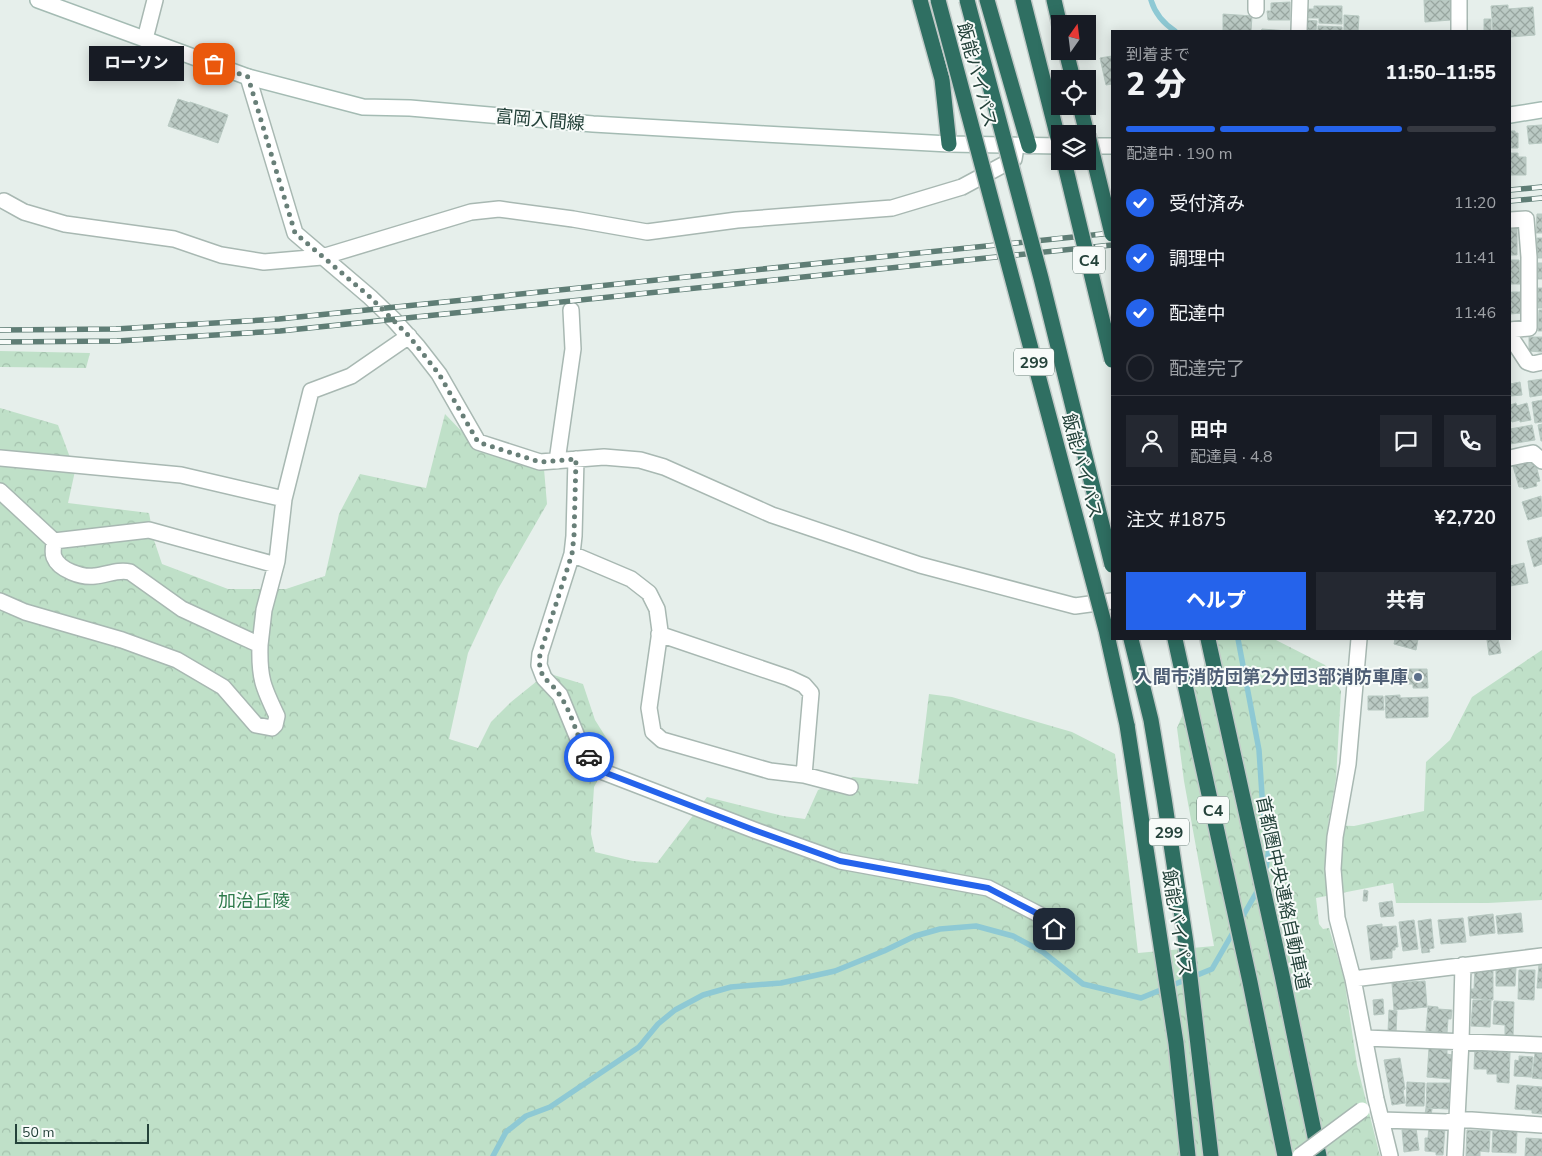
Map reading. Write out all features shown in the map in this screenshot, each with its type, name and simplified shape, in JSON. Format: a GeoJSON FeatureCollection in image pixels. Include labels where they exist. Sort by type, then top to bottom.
{"type":"FeatureCollection","features":[{"type":"Feature","properties":{"kind":"highway"},"geometry":{"type":"LineString","coordinates":[[920,0],[942,79],[949,144]]}},
{"type":"Feature","properties":{"kind":"highway","name":"飯能バイパス"},"geometry":{"type":"LineString","coordinates":[[938,0],[1103,620],[1127,725],[1176,1043],[1188,1156]]}},
{"type":"Feature","properties":{"kind":"highway","name":"飯能バイパス"},"geometry":{"type":"LineString","coordinates":[[967,0],[1041,278],[1111,561]]}},
{"type":"Feature","properties":{"kind":"highway"},"geometry":{"type":"LineString","coordinates":[[987,0],[1022,146]]}},
{"type":"Feature","properties":{"kind":"highway"},"geometry":{"type":"LineString","coordinates":[[1023,0],[1055,125]]}},
{"type":"Feature","properties":{"kind":"highway"},"geometry":{"type":"LineString","coordinates":[[1054,0],[1057,15]]}},
{"type":"Feature","properties":{"kind":"highway","name":"C4"},"geometry":{"type":"LineString","coordinates":[[1066,170],[1111,356]]}},
{"type":"Feature","properties":{"kind":"highway","name":"C4"},"geometry":{"type":"LineString","coordinates":[[1096,170],[1111,230]]}},
{"type":"Feature","properties":{"kind":"highway","name":"飯能バイパス"},"geometry":{"type":"LineString","coordinates":[[1131,640],[1151,720],[1186,943],[1211,1156]]}},
{"type":"Feature","properties":{"kind":"highway","name":"C4"},"geometry":{"type":"LineString","coordinates":[[1175,640],[1250,982],[1285,1156]]}},
{"type":"Feature","properties":{"kind":"highway","name":"首都圏中央連絡自動車道"},"geometry":{"type":"LineString","coordinates":[[1208,640],[1282,974],[1319,1156]]}},
{"type":"Feature","properties":{"kind":"street","name":"富岡入間線"},"geometry":{"type":"LineString","coordinates":[[38,0],[248,77],[363,106],[410,108],[593,124],[949,144],[1051,146]]}},
{"type":"Feature","properties":{"kind":"street"},"geometry":{"type":"LineString","coordinates":[[145,39],[155,0]]}},
{"type":"Feature","properties":{"kind":"street"},"geometry":{"type":"LineString","coordinates":[[1299,30],[1300,0]]}},
{"type":"Feature","properties":{"kind":"street"},"geometry":{"type":"LineString","coordinates":[[1459,0],[1459,30]]}},
{"type":"Feature","properties":{"kind":"street"},"geometry":{"type":"LineString","coordinates":[[248,77],[295,233],[370,297],[409,336],[439,374],[478,442],[540,462],[604,457],[640,460],[664,467],[772,515],[920,565],[1075,606],[1111,601]]}},
{"type":"Feature","properties":{"kind":"street"},"geometry":{"type":"LineString","coordinates":[[1511,115],[1542,110]]}},
{"type":"Feature","properties":{"kind":"street"},"geometry":{"type":"LineString","coordinates":[[1,201],[24,212],[65,224],[174,239],[221,255],[264,262],[322,257],[471,212],[499,209],[647,232],[737,220],[892,208],[962,187],[1014,159],[1022,146]]}},
{"type":"Feature","properties":{"kind":"street"},"geometry":{"type":"LineString","coordinates":[[1096,146],[1111,146]]}},
{"type":"Feature","properties":{"kind":"street"},"geometry":{"type":"LineString","coordinates":[[1511,220],[1526,219],[1529,266],[1529,328],[1511,330]]}},
{"type":"Feature","properties":{"kind":"street"},"geometry":{"type":"LineString","coordinates":[[557,460],[573,349],[571,310]]}},
{"type":"Feature","properties":{"kind":"street"},"geometry":{"type":"LineString","coordinates":[[0,601],[25,612],[122,640],[177,660],[223,687],[256,725],[272,728],[275,725],[277,716],[263,687],[259,667],[264,610],[276,565],[284,499],[311,391],[351,376],[409,336]]}},
{"type":"Feature","properties":{"kind":"street"},"geometry":{"type":"LineString","coordinates":[[1511,338],[1527,362],[1533,364],[1542,362]]}},
{"type":"Feature","properties":{"kind":"street"},"geometry":{"type":"LineString","coordinates":[[1511,458],[1533,453],[1542,461]]}},
{"type":"Feature","properties":{"kind":"street"},"geometry":{"type":"LineString","coordinates":[[0,458],[181,475],[284,499]]}},
{"type":"Feature","properties":{"kind":"street"},"geometry":{"type":"LineString","coordinates":[[576,459],[572,554],[540,654],[539,666],[544,678],[560,696],[584,752],[601,771],[840,861],[988,888],[1042,916],[1066,941]]}},
{"type":"Feature","properties":{"kind":"street"},"geometry":{"type":"LineString","coordinates":[[0,490],[54,541],[54,556],[60,566],[87,576],[124,570],[130,572],[182,609],[260,645]]}},
{"type":"Feature","properties":{"kind":"street"},"geometry":{"type":"LineString","coordinates":[[54,541],[150,530],[276,565]]}},
{"type":"Feature","properties":{"kind":"street"},"geometry":{"type":"LineString","coordinates":[[572,554],[631,580],[649,593],[657,609],[660,634],[649,708],[653,732],[662,740],[770,771],[804,775],[850,787]]}},
{"type":"Feature","properties":{"kind":"street"},"geometry":{"type":"LineString","coordinates":[[660,634],[804,685],[811,693],[804,775]]}},
{"type":"Feature","properties":{"kind":"street"},"geometry":{"type":"LineString","coordinates":[[1359,640],[1348,764],[1335,837],[1333,868],[1337,918],[1353,979],[1376,1099],[1390,1156]]}},
{"type":"Feature","properties":{"kind":"street"},"geometry":{"type":"LineString","coordinates":[[1353,979],[1542,956]]}},
{"type":"Feature","properties":{"kind":"street"},"geometry":{"type":"LineString","coordinates":[[1455,1156],[1461,1041],[1462,965]]}},
{"type":"Feature","properties":{"kind":"street"},"geometry":{"type":"LineString","coordinates":[[1365,1038],[1542,1045]]}},
{"type":"Feature","properties":{"kind":"street"},"geometry":{"type":"LineString","coordinates":[[1300,1156],[1376,1099]]}},
{"type":"Feature","properties":{"kind":"street"},"geometry":{"type":"LineString","coordinates":[[1381,1120],[1447,1122],[1457,1119],[1542,1125]]}},
{"type":"Feature","properties":{"kind":"green space"},"geometry":{"type":"Polygon","coordinates":[[[0,351],[90,353],[86,368],[0,367],[0,351]]]}},
{"type":"Feature","properties":{"kind":"green space","name":"加治丘陵"},"geometry":{"type":"Polygon","coordinates":[[[0,408],[58,425],[75,471],[68,503],[149,513],[154,540],[162,564],[228,589],[286,589],[325,576],[339,514],[360,474],[426,488],[445,414],[471,441],[544,469],[547,504],[498,589],[468,653],[449,739],[478,748],[491,722],[511,702],[547,673],[583,684],[595,720],[614,750],[594,787],[591,834],[595,852],[633,861],[657,863],[707,797],[783,816],[805,819],[818,790],[853,777],[918,784],[929,694],[952,697],[1072,732],[1115,754],[1138,953],[1214,946],[1184,781],[1177,728],[1215,640],[1276,640],[1325,665],[1341,691],[1336,779],[1328,825],[1354,826],[1424,811],[1426,762],[1450,740],[1472,697],[1542,650],[1542,900],[1488,903],[1396,903],[1393,883],[1316,898],[1319,924],[1323,929],[1329,928],[1344,978],[1357,1065],[1380,1156],[0,1156],[0,408]]]}},
{"type":"Feature","properties":{"kind":"building"},"geometry":{"type":"Polygon","coordinates":[[[1424,0],[1450,0],[1451,20],[1425,22],[1424,0]]]}},
{"type":"Feature","properties":{"kind":"building"},"geometry":{"type":"Polygon","coordinates":[[[1290,2],[1290,20],[1268,20],[1267,11],[1271,11],[1271,3],[1290,2]]]}},
{"type":"Feature","properties":{"kind":"building"},"geometry":{"type":"Polygon","coordinates":[[[1508,5],[1508,9],[1533,7],[1535,35],[1511,37],[1511,30],[1493,30],[1491,6],[1508,5]]]}},
{"type":"Feature","properties":{"kind":"building"},"geometry":{"type":"Polygon","coordinates":[[[1314,6],[1342,6],[1342,24],[1319,23],[1319,18],[1307,18],[1307,9],[1314,9],[1314,6]]]}},
{"type":"Feature","properties":{"kind":"building"},"geometry":{"type":"Polygon","coordinates":[[[1223,14],[1252,16],[1251,30],[1223,30],[1223,14]]]}},
{"type":"Feature","properties":{"kind":"building"},"geometry":{"type":"Polygon","coordinates":[[[1344,15],[1359,16],[1358,30],[1344,30],[1344,15]]]}},
{"type":"Feature","properties":{"kind":"building"},"geometry":{"type":"Polygon","coordinates":[[[1484,19],[1491,19],[1491,30],[1484,30],[1484,19]]]}},
{"type":"Feature","properties":{"kind":"building"},"geometry":{"type":"Polygon","coordinates":[[[1307,20],[1317,21],[1316,30],[1306,30],[1307,20]]]}},
{"type":"Feature","properties":{"kind":"building"},"geometry":{"type":"Polygon","coordinates":[[[1318,26],[1342,27],[1342,30],[1318,30],[1318,26]]]}},
{"type":"Feature","properties":{"kind":"building"},"geometry":{"type":"Polygon","coordinates":[[[1111,56],[1111,84],[1106,85],[1100,58],[1111,56]]]}},
{"type":"Feature","properties":{"kind":"building"},"geometry":{"type":"Polygon","coordinates":[[[178,99],[228,115],[218,143],[168,126],[178,99]]]}},
{"type":"Feature","properties":{"kind":"building"},"geometry":{"type":"Polygon","coordinates":[[[1542,125],[1542,143],[1529,144],[1527,126],[1542,125]]]}},
{"type":"Feature","properties":{"kind":"building"},"geometry":{"type":"Polygon","coordinates":[[[1511,131],[1518,133],[1518,148],[1511,148],[1511,131]]]}},
{"type":"Feature","properties":{"kind":"building"},"geometry":{"type":"Polygon","coordinates":[[[1511,153],[1518,153],[1518,157],[1526,157],[1526,175],[1511,175],[1511,153]]]}},
{"type":"Feature","properties":{"kind":"building"},"geometry":{"type":"Polygon","coordinates":[[[1537,214],[1542,214],[1542,233],[1536,233],[1537,214]]]}},
{"type":"Feature","properties":{"kind":"building"},"geometry":{"type":"Polygon","coordinates":[[[1511,229],[1517,229],[1517,255],[1511,255],[1511,229]]]}},
{"type":"Feature","properties":{"kind":"building"},"geometry":{"type":"Polygon","coordinates":[[[1537,238],[1542,238],[1542,258],[1537,258],[1537,238]]]}},
{"type":"Feature","properties":{"kind":"building"},"geometry":{"type":"Polygon","coordinates":[[[1511,260],[1519,260],[1520,284],[1511,284],[1511,260]]]}},
{"type":"Feature","properties":{"kind":"building"},"geometry":{"type":"Polygon","coordinates":[[[1538,263],[1542,263],[1542,279],[1538,279],[1538,263]]]}},
{"type":"Feature","properties":{"kind":"building"},"geometry":{"type":"Polygon","coordinates":[[[1538,288],[1542,288],[1542,308],[1538,308],[1538,288]]]}},
{"type":"Feature","properties":{"kind":"building"},"geometry":{"type":"Polygon","coordinates":[[[1511,292],[1522,292],[1522,313],[1511,314],[1511,292]]]}},
{"type":"Feature","properties":{"kind":"building"},"geometry":{"type":"Polygon","coordinates":[[[1539,310],[1542,310],[1542,331],[1538,331],[1539,310]]]}},
{"type":"Feature","properties":{"kind":"building"},"geometry":{"type":"Polygon","coordinates":[[[1529,337],[1542,337],[1542,352],[1529,351],[1529,337]]]}},
{"type":"Feature","properties":{"kind":"building"},"geometry":{"type":"Polygon","coordinates":[[[1542,379],[1542,395],[1530,397],[1528,381],[1542,379]]]}},
{"type":"Feature","properties":{"kind":"building"},"geometry":{"type":"Polygon","coordinates":[[[1520,382],[1522,395],[1511,396],[1511,384],[1520,382]]]}},
{"type":"Feature","properties":{"kind":"building"},"geometry":{"type":"Polygon","coordinates":[[[1542,400],[1542,422],[1535,423],[1532,402],[1542,400]]]}},
{"type":"Feature","properties":{"kind":"building"},"geometry":{"type":"Polygon","coordinates":[[[1516,403],[1517,406],[1527,403],[1531,420],[1512,422],[1511,405],[1516,403]]]}},
{"type":"Feature","properties":{"kind":"building"},"geometry":{"type":"Polygon","coordinates":[[[1542,424],[1542,441],[1541,441],[1538,425],[1542,424]]]}},
{"type":"Feature","properties":{"kind":"building"},"geometry":{"type":"Polygon","coordinates":[[[1532,425],[1535,440],[1511,444],[1511,429],[1532,425]]]}},
{"type":"Feature","properties":{"kind":"building"},"geometry":{"type":"Polygon","coordinates":[[[1532,461],[1533,465],[1536,465],[1540,481],[1536,482],[1537,486],[1524,489],[1519,487],[1513,466],[1532,461]]]}},
{"type":"Feature","properties":{"kind":"building"},"geometry":{"type":"Polygon","coordinates":[[[1541,496],[1542,516],[1528,520],[1522,502],[1541,496]]]}},
{"type":"Feature","properties":{"kind":"building"},"geometry":{"type":"Polygon","coordinates":[[[1542,537],[1542,564],[1534,567],[1527,541],[1542,537]]]}},
{"type":"Feature","properties":{"kind":"building"},"geometry":{"type":"Polygon","coordinates":[[[1524,563],[1528,583],[1511,586],[1511,566],[1524,563]]]}},
{"type":"Feature","properties":{"kind":"building"},"geometry":{"type":"Polygon","coordinates":[[[1395,640],[1418,640],[1416,650],[1394,644],[1395,640]]]}},
{"type":"Feature","properties":{"kind":"building"},"geometry":{"type":"Polygon","coordinates":[[[1487,640],[1498,640],[1501,653],[1489,655],[1487,640]]]}},
{"type":"Feature","properties":{"kind":"building"},"geometry":{"type":"Polygon","coordinates":[[[1405,669],[1427,669],[1428,688],[1413,688],[1413,684],[1405,684],[1405,669]]]}},
{"type":"Feature","properties":{"kind":"building"},"geometry":{"type":"Polygon","coordinates":[[[1400,695],[1400,698],[1428,697],[1428,717],[1386,718],[1385,696],[1400,695]]]}},
{"type":"Feature","properties":{"kind":"building"},"geometry":{"type":"Polygon","coordinates":[[[1368,696],[1383,696],[1384,710],[1368,710],[1368,696]]]}},
{"type":"Feature","properties":{"kind":"building"},"geometry":{"type":"Polygon","coordinates":[[[1364,890],[1368,891],[1367,901],[1363,901],[1364,890]]]}},
{"type":"Feature","properties":{"kind":"building"},"geometry":{"type":"Polygon","coordinates":[[[1392,901],[1394,916],[1381,917],[1379,903],[1392,901]]]}},
{"type":"Feature","properties":{"kind":"building"},"geometry":{"type":"Polygon","coordinates":[[[1521,913],[1523,932],[1498,934],[1496,916],[1521,913]]]}},
{"type":"Feature","properties":{"kind":"building"},"geometry":{"type":"Polygon","coordinates":[[[1493,914],[1495,933],[1470,936],[1468,917],[1493,914]]]}},
{"type":"Feature","properties":{"kind":"building"},"geometry":{"type":"Polygon","coordinates":[[[1463,918],[1466,942],[1441,944],[1438,920],[1463,918]]]}},
{"type":"Feature","properties":{"kind":"building"},"geometry":{"type":"Polygon","coordinates":[[[1431,919],[1434,948],[1429,949],[1430,952],[1422,953],[1418,921],[1431,919]]]}},
{"type":"Feature","properties":{"kind":"building"},"geometry":{"type":"Polygon","coordinates":[[[1414,920],[1418,949],[1403,951],[1399,922],[1414,920]]]}},
{"type":"Feature","properties":{"kind":"building"},"geometry":{"type":"Polygon","coordinates":[[[1382,924],[1382,927],[1396,926],[1398,947],[1392,950],[1392,958],[1371,960],[1367,926],[1382,924]]]}},
{"type":"Feature","properties":{"kind":"building"},"geometry":{"type":"Polygon","coordinates":[[[1539,964],[1542,965],[1542,988],[1537,988],[1539,964]]]}},
{"type":"Feature","properties":{"kind":"building"},"geometry":{"type":"Polygon","coordinates":[[[1475,967],[1493,968],[1493,1000],[1470,998],[1470,989],[1474,989],[1475,967]]]}},
{"type":"Feature","properties":{"kind":"building"},"geometry":{"type":"Polygon","coordinates":[[[1496,967],[1516,967],[1515,986],[1496,986],[1496,967]]]}},
{"type":"Feature","properties":{"kind":"building"},"geometry":{"type":"Polygon","coordinates":[[[1519,970],[1535,970],[1534,1000],[1518,999],[1519,970]]]}},
{"type":"Feature","properties":{"kind":"building"},"geometry":{"type":"Polygon","coordinates":[[[1425,981],[1427,1007],[1394,1010],[1392,983],[1425,981]]]}},
{"type":"Feature","properties":{"kind":"building"},"geometry":{"type":"Polygon","coordinates":[[[1383,999],[1384,1014],[1374,1015],[1373,1000],[1383,999]]]}},
{"type":"Feature","properties":{"kind":"building"},"geometry":{"type":"Polygon","coordinates":[[[1473,1000],[1491,1000],[1490,1027],[1471,1026],[1473,1000]]]}},
{"type":"Feature","properties":{"kind":"building"},"geometry":{"type":"Polygon","coordinates":[[[1494,1001],[1514,1002],[1513,1039],[1505,1039],[1505,1025],[1493,1024],[1494,1001]]]}},
{"type":"Feature","properties":{"kind":"building"},"geometry":{"type":"Polygon","coordinates":[[[1428,1006],[1452,1010],[1451,1019],[1448,1019],[1447,1033],[1426,1031],[1428,1006]]]}},
{"type":"Feature","properties":{"kind":"building"},"geometry":{"type":"Polygon","coordinates":[[[1389,1010],[1397,1011],[1396,1033],[1388,1032],[1389,1010]]]}},
{"type":"Feature","properties":{"kind":"building"},"geometry":{"type":"Polygon","coordinates":[[[1429,1048],[1447,1049],[1447,1054],[1452,1055],[1450,1079],[1427,1077],[1429,1048]]]}},
{"type":"Feature","properties":{"kind":"building"},"geometry":{"type":"Polygon","coordinates":[[[1475,1048],[1501,1049],[1501,1052],[1510,1052],[1509,1083],[1497,1082],[1497,1074],[1487,1074],[1487,1069],[1474,1069],[1475,1048]]]}},
{"type":"Feature","properties":{"kind":"building"},"geometry":{"type":"Polygon","coordinates":[[[1535,1053],[1542,1054],[1542,1079],[1532,1078],[1535,1053]]]}},
{"type":"Feature","properties":{"kind":"building"},"geometry":{"type":"Polygon","coordinates":[[[1519,1056],[1533,1057],[1531,1077],[1514,1076],[1515,1060],[1519,1061],[1519,1056]]]}},
{"type":"Feature","properties":{"kind":"building"},"geometry":{"type":"Polygon","coordinates":[[[1400,1058],[1405,1089],[1403,1090],[1405,1103],[1392,1105],[1384,1060],[1400,1058]]]}},
{"type":"Feature","properties":{"kind":"building"},"geometry":{"type":"Polygon","coordinates":[[[1407,1082],[1425,1083],[1424,1106],[1406,1106],[1407,1082]]]}},
{"type":"Feature","properties":{"kind":"building"},"geometry":{"type":"Polygon","coordinates":[[[1427,1083],[1450,1083],[1449,1109],[1426,1108],[1427,1083]]]}},
{"type":"Feature","properties":{"kind":"building"},"geometry":{"type":"Polygon","coordinates":[[[1517,1085],[1542,1087],[1542,1114],[1532,1113],[1532,1110],[1515,1109],[1517,1085]]]}},
{"type":"Feature","properties":{"kind":"building"},"geometry":{"type":"Polygon","coordinates":[[[1426,1108],[1432,1109],[1431,1115],[1425,1114],[1426,1108]]]}},
{"type":"Feature","properties":{"kind":"building"},"geometry":{"type":"Polygon","coordinates":[[[1429,1126],[1445,1128],[1443,1155],[1436,1155],[1436,1152],[1425,1151],[1425,1138],[1428,1138],[1429,1126]]]}},
{"type":"Feature","properties":{"kind":"building"},"geometry":{"type":"Polygon","coordinates":[[[1416,1128],[1419,1150],[1404,1152],[1402,1130],[1416,1128]]]}},
{"type":"Feature","properties":{"kind":"building"},"geometry":{"type":"Polygon","coordinates":[[[1467,1130],[1490,1131],[1489,1152],[1480,1151],[1480,1156],[1466,1156],[1467,1130]]]}},
{"type":"Feature","properties":{"kind":"building"},"geometry":{"type":"Polygon","coordinates":[[[1493,1130],[1517,1131],[1516,1153],[1492,1152],[1493,1130]]]}},
{"type":"Feature","properties":{"kind":"building"},"geometry":{"type":"Polygon","coordinates":[[[1526,1138],[1542,1139],[1542,1156],[1525,1156],[1526,1138]]]}},
{"type":"Feature","properties":{"kind":"waterway"},"geometry":{"type":"LineString","coordinates":[[1151,0],[1160,18],[1174,30]]}},
{"type":"Feature","properties":{"kind":"waterway"},"geometry":{"type":"LineString","coordinates":[[1238,640],[1259,750],[1263,810],[1269,848],[1265,875]]}},
{"type":"Feature","properties":{"kind":"waterway"},"geometry":{"type":"LineString","coordinates":[[1240,921],[1259,888]]}},
{"type":"Feature","properties":{"kind":"waterway"},"geometry":{"type":"LineString","coordinates":[[493,1156],[506,1132],[526,1116],[550,1107],[639,1047],[658,1024],[675,1010],[703,995],[731,987],[781,983],[835,971],[915,936],[940,929],[976,926],[1013,936],[1043,952],[1083,984],[1141,998],[1212,969],[1235,929]]}},
{"type":"Feature","properties":{"kind":"railway"},"geometry":{"type":"LineString","coordinates":[[1511,190],[1542,187]]}},
{"type":"Feature","properties":{"kind":"railway"},"geometry":{"type":"LineString","coordinates":[[1511,201],[1542,198]]}},
{"type":"Feature","properties":{"kind":"railway"},"geometry":{"type":"LineString","coordinates":[[0,330],[116,329],[279,319],[1111,233]]}},
{"type":"Feature","properties":{"kind":"railway"},"geometry":{"type":"LineString","coordinates":[[0,342],[117,341],[280,331],[1111,245]]}},
{"type":"Feature","properties":{"kind":"way so far"},"geometry":{"type":"LineString","coordinates":[[214,64],[248,77],[295,233],[370,297],[409,336],[439,374],[478,442],[540,462],[576,459],[572,554],[540,654],[539,666],[544,678],[560,696],[584,752],[589,757]]}},
{"type":"Feature","properties":{"kind":"place","name":"ローソン"},"geometry":{"type":"Point","coordinates":[214,64]}},
{"type":"Feature","properties":{"kind":"place","name":"入間市消防団第2分団3部消防車庫"},"geometry":{"type":"Point","coordinates":[1418,677]}},
{"type":"Feature","properties":{"kind":"route"},"geometry":{"type":"LineString","coordinates":[[589,757],[601,771],[840,861],[988,888],[1042,916],[1054,929]]}}]}
